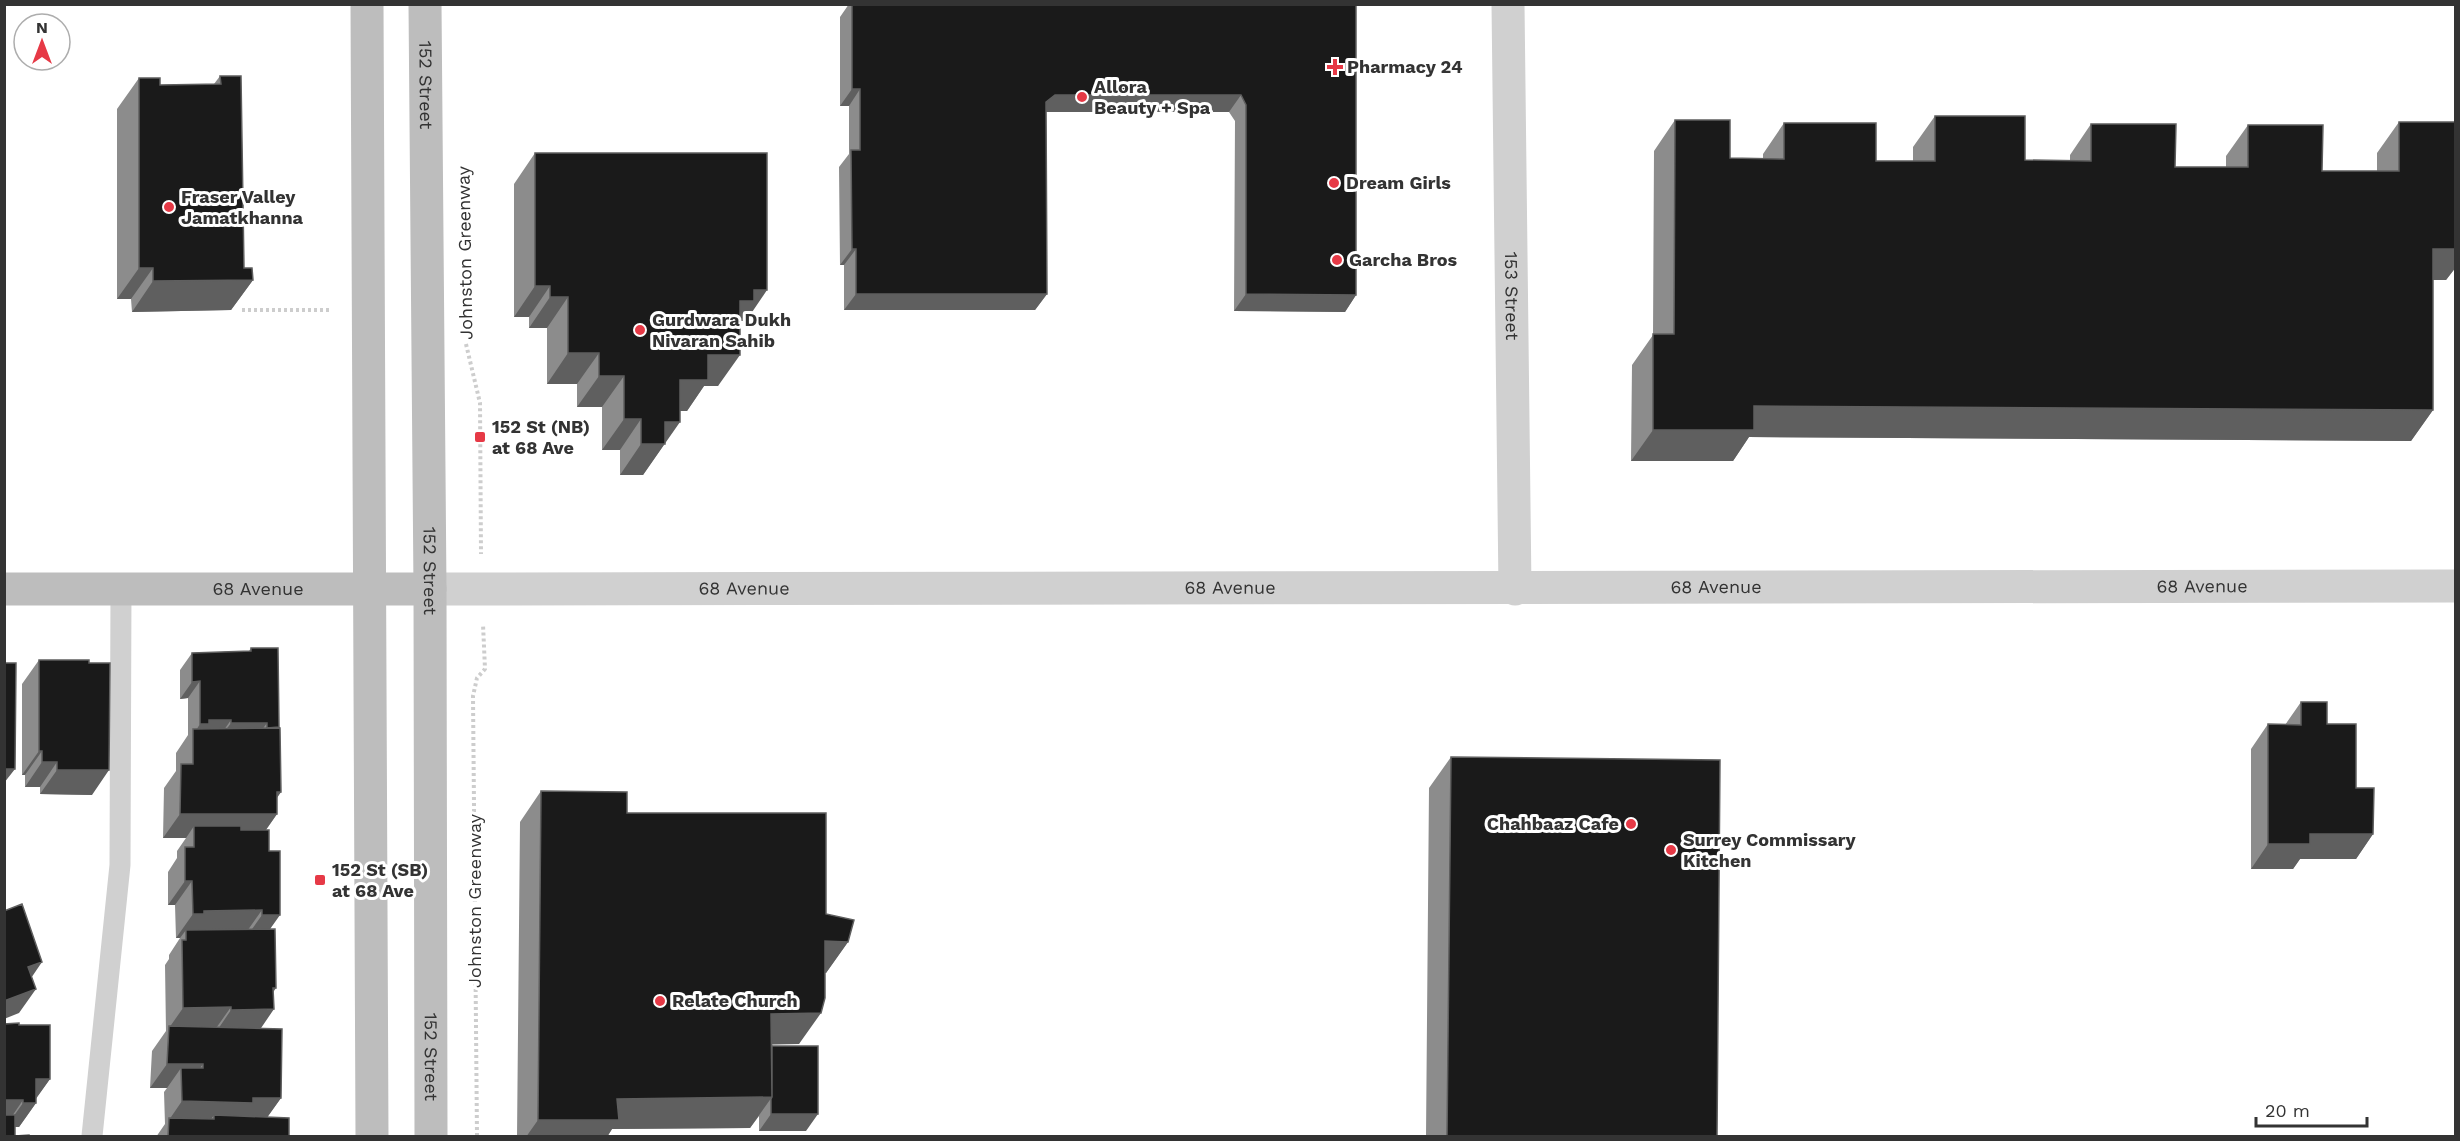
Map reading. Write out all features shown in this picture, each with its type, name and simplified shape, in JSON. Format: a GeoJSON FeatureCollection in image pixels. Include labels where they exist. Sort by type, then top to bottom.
{"type":"FeatureCollection","features":[{"type":"Feature","properties":{"kind":"main road"},"geometry":{"type":"LineString","coordinates":[[367,4],[372,1137]]}},
{"type":"Feature","properties":{"kind":"main road","name":"152 Street"},"geometry":{"type":"LineString","coordinates":[[425,4],[430,589],[431,1137]]}},
{"type":"Feature","properties":{"kind":"main road","name":"68 Avenue"},"geometry":{"type":"LineString","coordinates":[[4,589],[430,589]]}},
{"type":"Feature","properties":{"kind":"street","name":"153 Street"},"geometry":{"type":"LineString","coordinates":[[1508,4],[1515,589]]}},
{"type":"Feature","properties":{"kind":"street","name":"68 Avenue"},"geometry":{"type":"LineString","coordinates":[[430,589],[2456,586]]}},
{"type":"Feature","properties":{"kind":"lane"},"geometry":{"type":"LineString","coordinates":[[92,1137],[120,865],[121,589]]}},
{"type":"Feature","properties":{"kind":"path"},"geometry":{"type":"LineString","coordinates":[[242,310],[329,310]]}},
{"type":"Feature","properties":{"kind":"path","name":"Johnston Greenway"},"geometry":{"type":"LineString","coordinates":[[464,336],[480,403],[481,535]]}},
{"type":"Feature","properties":{"kind":"path","name":"Johnston Greenway"},"geometry":{"type":"LineString","coordinates":[[477,1137],[473,696],[477,678],[485,669]]}},
{"type":"Feature","properties":{"kind":"building"},"geometry":{"type":"Polygon","coordinates":[[[852,4],[1356,4],[1356,295],[1246,294],[1246,105],[1241,95],[1055,95],[1046,102],[1047,294],[856,294],[856,249],[852,249],[851,150],[860,150],[860,89],[852,89],[852,4]]]}},
{"type":"Feature","properties":{"kind":"building","name":"Fraser Valley Jamatkhanna"},"geometry":{"type":"Polygon","coordinates":[[[220,76],[241,76],[244,268],[252,268],[253,280],[153,281],[153,268],[139,268],[139,78],[160,78],[160,85],[221,84],[220,76]]]}},
{"type":"Feature","properties":{"kind":"building"},"geometry":{"type":"Polygon","coordinates":[[[1935,116],[2025,116],[2025,160],[2091,161],[2091,124],[2176,124],[2175,167],[2248,167],[2248,125],[2323,125],[2322,171],[2399,171],[2399,122],[2456,122],[2456,249],[2433,249],[2433,410],[1754,406],[1754,430],[1653,430],[1653,334],[1674,334],[1675,120],[1730,120],[1730,158],[1784,159],[1784,123],[1876,123],[1876,161],[1935,161],[1935,116]]]}},
{"type":"Feature","properties":{"kind":"building","name":"Gurdwara Dukh Nivaran Sahib"},"geometry":{"type":"Polygon","coordinates":[[[535,153],[767,153],[767,290],[754,290],[754,301],[740,301],[740,355],[708,355],[708,380],[680,380],[680,422],[665,422],[665,444],[641,444],[641,419],[624,419],[624,376],[599,376],[599,353],[568,353],[568,297],[550,297],[550,286],[535,286],[535,153]]]}},
{"type":"Feature","properties":{"kind":"building"},"geometry":{"type":"Polygon","coordinates":[[[251,648],[278,648],[279,727],[267,728],[267,723],[231,723],[231,720],[209,720],[209,724],[200,724],[200,681],[192,682],[192,653],[251,651],[251,648]]]}},
{"type":"Feature","properties":{"kind":"building"},"geometry":{"type":"Polygon","coordinates":[[[39,660],[89,660],[89,663],[110,663],[109,770],[57,770],[57,762],[42,762],[42,751],[39,751],[39,660]]]}},
{"type":"Feature","properties":{"kind":"building"},"geometry":{"type":"Polygon","coordinates":[[[4,663],[16,663],[15,769],[4,769],[4,663]]]}},
{"type":"Feature","properties":{"kind":"building"},"geometry":{"type":"Polygon","coordinates":[[[2301,702],[2327,702],[2327,724],[2356,724],[2356,788],[2374,788],[2373,834],[2310,834],[2310,844],[2268,844],[2268,724],[2301,725],[2301,702]]]}},
{"type":"Feature","properties":{"kind":"building"},"geometry":{"type":"Polygon","coordinates":[[[280,728],[281,792],[277,792],[277,814],[180,814],[181,764],[193,764],[193,729],[280,728]]]}},
{"type":"Feature","properties":{"kind":"building"},"geometry":{"type":"Polygon","coordinates":[[[1451,757],[1720,760],[1717,1137],[1447,1137],[1451,757]]]}},
{"type":"Feature","properties":{"kind":"building","name":"Relate Church"},"geometry":{"type":"Polygon","coordinates":[[[541,791],[627,792],[627,813],[826,813],[826,914],[854,920],[848,942],[825,941],[825,998],[821,1013],[771,1014],[772,1097],[617,1099],[619,1120],[538,1120],[541,791]]]}},
{"type":"Feature","properties":{"kind":"building"},"geometry":{"type":"Polygon","coordinates":[[[194,826],[241,826],[241,830],[269,830],[269,851],[280,851],[280,915],[262,915],[262,910],[204,911],[204,914],[193,914],[192,881],[185,881],[185,847],[194,847],[194,826]]]}},
{"type":"Feature","properties":{"kind":"building"},"geometry":{"type":"Polygon","coordinates":[[[22,904],[42,962],[28,967],[36,989],[4,1001],[4,911],[22,904]]]}},
{"type":"Feature","properties":{"kind":"building"},"geometry":{"type":"Polygon","coordinates":[[[275,929],[274,1009],[183,1008],[182,940],[186,940],[186,930],[275,929]]]}},
{"type":"Feature","properties":{"kind":"building"},"geometry":{"type":"Polygon","coordinates":[[[19,1023],[19,1025],[50,1025],[50,1079],[36,1079],[36,1103],[4,1100],[4,1024],[19,1023]]]}},
{"type":"Feature","properties":{"kind":"building"},"geometry":{"type":"Polygon","coordinates":[[[169,1026],[282,1029],[281,1098],[253,1098],[253,1103],[182,1101],[181,1068],[203,1068],[203,1064],[167,1064],[169,1026]]]}},
{"type":"Feature","properties":{"kind":"building"},"geometry":{"type":"Polygon","coordinates":[[[772,1046],[818,1046],[818,1114],[771,1114],[772,1046]]]}},
{"type":"Feature","properties":{"kind":"building"},"geometry":{"type":"Polygon","coordinates":[[[4,1115],[15,1115],[15,1136],[29,1135],[29,1137],[4,1137],[4,1115]]]}},
{"type":"Feature","properties":{"kind":"building"},"geometry":{"type":"Polygon","coordinates":[[[214,1115],[289,1118],[289,1137],[168,1137],[169,1118],[214,1119],[214,1115]]]}},
{"type":"Feature","properties":{"kind":"place","name":"Pharmacy 24"},"geometry":{"type":"Point","coordinates":[1335,67]}},
{"type":"Feature","properties":{"kind":"place","name":"Allora Beauty + Spa"},"geometry":{"type":"Point","coordinates":[1082,97]}},
{"type":"Feature","properties":{"kind":"place","name":"Dream Girls"},"geometry":{"type":"Point","coordinates":[1334,183]}},
{"type":"Feature","properties":{"kind":"place","name":"Fraser Valley Jamatkhanna"},"geometry":{"type":"Point","coordinates":[169,207]}},
{"type":"Feature","properties":{"kind":"place","name":"Garcha Bros"},"geometry":{"type":"Point","coordinates":[1337,260]}},
{"type":"Feature","properties":{"kind":"place","name":"Gurdwara Dukh Nivaran Sahib"},"geometry":{"type":"Point","coordinates":[640,330]}},
{"type":"Feature","properties":{"kind":"place","name":"152 St (NB) at 68 Ave"},"geometry":{"type":"Point","coordinates":[480,437]}},
{"type":"Feature","properties":{"kind":"place","name":"Chahbaaz Cafe"},"geometry":{"type":"Point","coordinates":[1631,824]}},
{"type":"Feature","properties":{"kind":"place","name":"Surrey Commissary Kitchen"},"geometry":{"type":"Point","coordinates":[1671,850]}},
{"type":"Feature","properties":{"kind":"place","name":"152 St (SB) at 68 Ave"},"geometry":{"type":"Point","coordinates":[320,880]}},
{"type":"Feature","properties":{"kind":"place","name":"Relate Church"},"geometry":{"type":"Point","coordinates":[660,1001]}}]}
